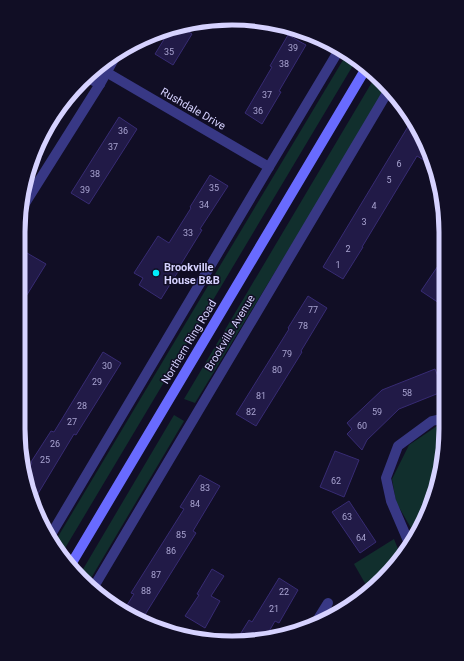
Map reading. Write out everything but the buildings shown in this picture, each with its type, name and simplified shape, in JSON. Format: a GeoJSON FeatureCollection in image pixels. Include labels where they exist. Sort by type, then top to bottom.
{"type":"FeatureCollection","features":[{"type":"Feature","properties":{"kind":"main road","name":"Northern Ring Road"},"geometry":{"type":"LineString","coordinates":[[73,561],[364,72]]}},
{"type":"Feature","properties":{"kind":"street"},"geometry":{"type":"LineString","coordinates":[[53,532],[337,54]]}},
{"type":"Feature","properties":{"kind":"street"},"geometry":{"type":"LineString","coordinates":[[28,198],[100,84],[110,65]]}},
{"type":"Feature","properties":{"kind":"street","name":"Rushdale Drive"},"geometry":{"type":"LineString","coordinates":[[106,72],[269,167]]}},
{"type":"Feature","properties":{"kind":"street"},"geometry":{"type":"LineString","coordinates":[[92,80],[100,84]]}},
{"type":"Feature","properties":{"kind":"street","name":"Brookville Avenue"},"geometry":{"type":"LineString","coordinates":[[95,584],[386,94]]}},
{"type":"Feature","properties":{"kind":"street"},"geometry":{"type":"LineString","coordinates":[[407,539],[391,500],[386,478],[398,446],[432,421],[439,419]]}},
{"type":"Feature","properties":{"kind":"street"},"geometry":{"type":"LineString","coordinates":[[320,617],[328,603]]}},
{"type":"Feature","properties":{"kind":"green space"},"geometry":{"type":"Polygon","coordinates":[[[344,58],[353,65],[64,550],[57,539],[344,58]]]}},
{"type":"Feature","properties":{"kind":"green space"},"geometry":{"type":"Polygon","coordinates":[[[373,81],[385,93],[195,403],[184,399],[373,81]]]}},
{"type":"Feature","properties":{"kind":"green space"},"geometry":{"type":"Polygon","coordinates":[[[174,415],[184,421],[90,579],[82,571],[174,415]]]}},
{"type":"Feature","properties":{"kind":"green space"},"geometry":{"type":"Polygon","coordinates":[[[439,425],[439,443],[432,483],[418,521],[412,530],[396,502],[392,479],[409,445],[439,425]]]}},
{"type":"Feature","properties":{"kind":"green space"},"geometry":{"type":"Polygon","coordinates":[[[394,539],[399,551],[388,565],[367,586],[354,564],[394,539]]]}},
{"type":"Feature","properties":{"kind":"place","name":"Brookville House B&B"},"geometry":{"type":"Point","coordinates":[156,273]}}]}
